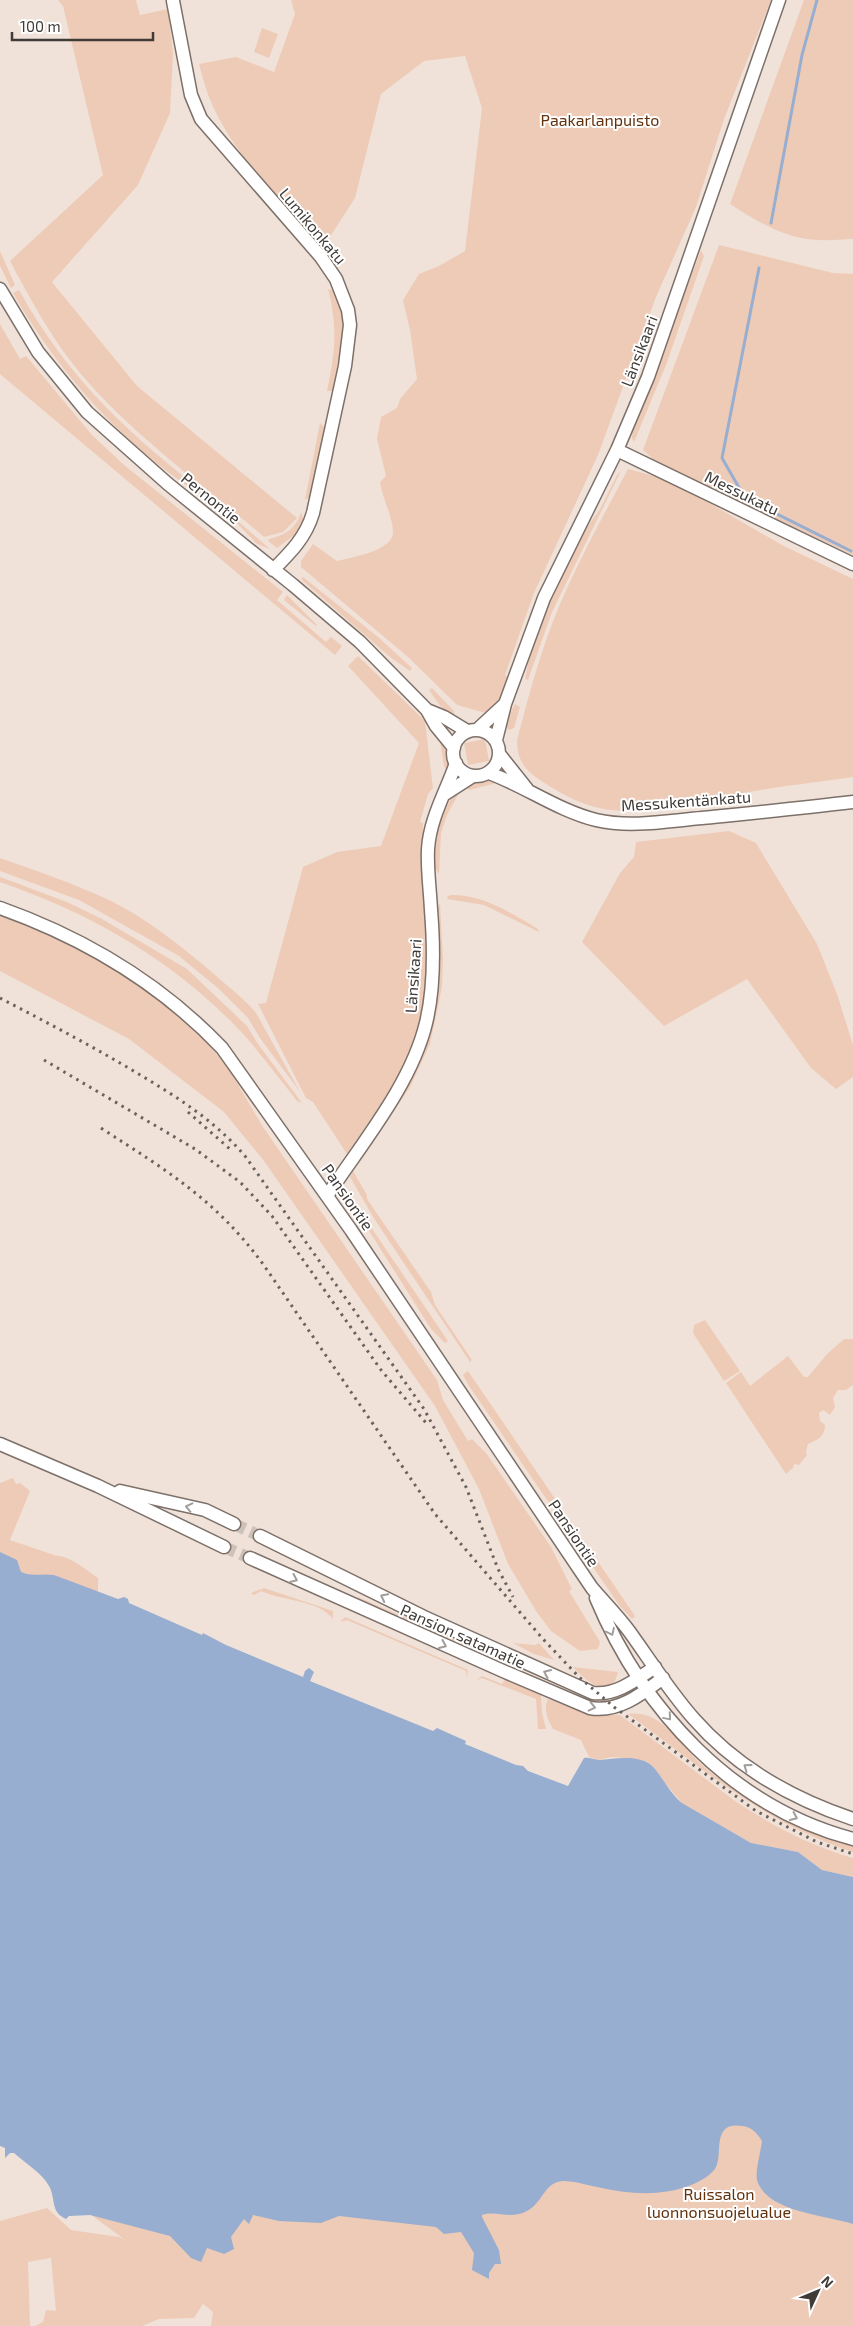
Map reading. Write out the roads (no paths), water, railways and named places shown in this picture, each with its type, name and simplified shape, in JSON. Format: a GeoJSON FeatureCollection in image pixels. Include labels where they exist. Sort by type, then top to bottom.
{"type":"FeatureCollection","features":[{"type":"Feature","properties":{"kind":"street","name":"Länsikaari"},"geometry":{"type":"LineString","coordinates":[[496,740],[505,704],[544,598],[617,450],[648,377],[779,0]]}},
{"type":"Feature","properties":{"kind":"street","name":"Lumikonkatu"},"geometry":{"type":"LineString","coordinates":[[173,1],[191,95],[201,119],[331,270],[348,310],[349,343],[314,513],[306,534],[273,570]]}},
{"type":"Feature","properties":{"kind":"street","name":"Pernontie"},"geometry":{"type":"LineString","coordinates":[[0,289],[38,352],[87,412],[168,484],[360,642],[427,710],[436,726],[454,748]]}},
{"type":"Feature","properties":{"kind":"street","name":"Messukatu"},"geometry":{"type":"LineString","coordinates":[[617,450],[853,564]]}},
{"type":"Feature","properties":{"kind":"street","name":"Länsikaari"},"geometry":{"type":"LineString","coordinates":[[472,730],[505,704]]}},
{"type":"Feature","properties":{"kind":"street","name":"Pernontie"},"geometry":{"type":"LineString","coordinates":[[427,710],[472,730]]}},
{"type":"Feature","properties":{"kind":"street"},"geometry":{"type":"LineString","coordinates":[[445,794],[473,776],[489,773],[496,765],[500,755],[496,740],[487,732],[472,730],[459,736],[454,748],[456,764],[463,772],[473,776]]}},
{"type":"Feature","properties":{"kind":"street","name":"Messukentänkatu"},"geometry":{"type":"LineString","coordinates":[[500,755],[527,789]]}},
{"type":"Feature","properties":{"kind":"street","name":"Länsikaari"},"geometry":{"type":"LineString","coordinates":[[327,1196],[403,1080],[424,1029],[431,995],[432,968],[428,849],[434,815],[445,794],[447,783],[456,764]]}},
{"type":"Feature","properties":{"kind":"street","name":"Messukentänkatu"},"geometry":{"type":"LineString","coordinates":[[489,773],[527,789],[557,805],[584,816],[608,822],[634,824],[853,802]]}},
{"type":"Feature","properties":{"kind":"street","name":"Pansiontie"},"geometry":{"type":"LineString","coordinates":[[0,908],[54,929],[109,958],[161,993],[204,1030],[234,1064],[327,1196],[592,1588],[627,1628],[694,1719],[724,1749],[747,1766],[797,1797],[853,1819]]}},
{"type":"Feature","properties":{"kind":"street"},"geometry":{"type":"LineString","coordinates":[[0,1444],[98,1486],[224,1547]]}},
{"type":"Feature","properties":{"kind":"street"},"geometry":{"type":"LineString","coordinates":[[98,1486],[205,1510],[234,1524]]}},
{"type":"Feature","properties":{"kind":"street","name":"Pansion satamatie"},"geometry":{"type":"LineString","coordinates":[[260,1536],[424,1617],[583,1689],[605,1693],[626,1686],[655,1667]]}},
{"type":"Feature","properties":{"kind":"street","name":"Pansion satamatie"},"geometry":{"type":"LineString","coordinates":[[250,1558],[472,1658],[590,1708],[600,1710],[611,1708],[636,1698],[663,1678]]}},
{"type":"Feature","properties":{"kind":"street","name":"Pansiontie"},"geometry":{"type":"LineString","coordinates":[[592,1588],[612,1636],[647,1690],[690,1741],[740,1785],[788,1814],[853,1839]]}},
{"type":"Feature","properties":{"kind":"water"},"geometry":{"type":"Polygon","coordinates":[[[0,1552],[17,1560],[21,1572],[54,1575],[118,1599],[124,1597],[128,1599],[129,1603],[303,1677],[305,1671],[309,1668],[314,1672],[310,1681],[433,1731],[437,1728],[466,1741],[465,1744],[516,1765],[523,1766],[528,1771],[568,1786],[584,1758],[599,1760],[629,1758],[643,1761],[655,1769],[682,1803],[751,1843],[798,1852],[822,1870],[853,1877],[853,2224],[798,2211],[772,2199],[763,2191],[757,2180],[757,2167],[762,2141],[751,2129],[742,2126],[726,2128],[722,2133],[718,2161],[712,2173],[698,2182],[680,2189],[656,2193],[632,2193],[563,2181],[552,2185],[537,2203],[521,2214],[482,2215],[499,2250],[501,2264],[495,2264],[489,2273],[489,2279],[472,2270],[474,2253],[461,2232],[444,2234],[436,2227],[339,2216],[321,2223],[279,2221],[253,2215],[249,2224],[244,2219],[231,2237],[234,2249],[224,2254],[207,2248],[201,2262],[191,2258],[170,2236],[90,2215],[69,2216],[66,2219],[61,2216],[55,2209],[49,2186],[42,2177],[14,2153],[10,2153],[5,2158],[5,2148],[0,2146],[0,1552]]]}},
{"type":"Feature","properties":{"kind":"waterway"},"geometry":{"type":"LineString","coordinates":[[771,223],[802,55],[817,0]]}},
{"type":"Feature","properties":{"kind":"waterway"},"geometry":{"type":"LineString","coordinates":[[759,268],[722,458],[745,498],[851,551]]}},
{"type":"Feature","properties":{"kind":"tunnel"},"geometry":{"type":"LineString","coordinates":[[234,1524],[260,1536]]}},
{"type":"Feature","properties":{"kind":"tunnel"},"geometry":{"type":"LineString","coordinates":[[224,1547],[250,1558]]}},
{"type":"Feature","properties":{"kind":"railway"},"geometry":{"type":"LineString","coordinates":[[0,998],[103,1053],[166,1091],[208,1120],[245,1156],[424,1409],[466,1487],[498,1569],[513,1597]]}},
{"type":"Feature","properties":{"kind":"railway"},"geometry":{"type":"LineString","coordinates":[[44,1060],[195,1149],[240,1182],[272,1216],[381,1370],[427,1424]]}},
{"type":"Feature","properties":{"kind":"railway"},"geometry":{"type":"LineString","coordinates":[[188,1112],[231,1150]]}},
{"type":"Feature","properties":{"kind":"railway"},"geometry":{"type":"LineString","coordinates":[[101,1128],[189,1188],[227,1221],[245,1241],[263,1264],[435,1514],[543,1639],[579,1677],[614,1707],[756,1811],[817,1842],[853,1854]]}},
{"type":"Feature","properties":{"kind":"park label","name":"Paakarlanpuisto"},"geometry":{"type":"Point","coordinates":[600,120]}},
{"type":"Feature","properties":{"kind":"park label","name":"Ruissalon luonnonsuojelualue"},"geometry":{"type":"Point","coordinates":[719,2203]}}]}
